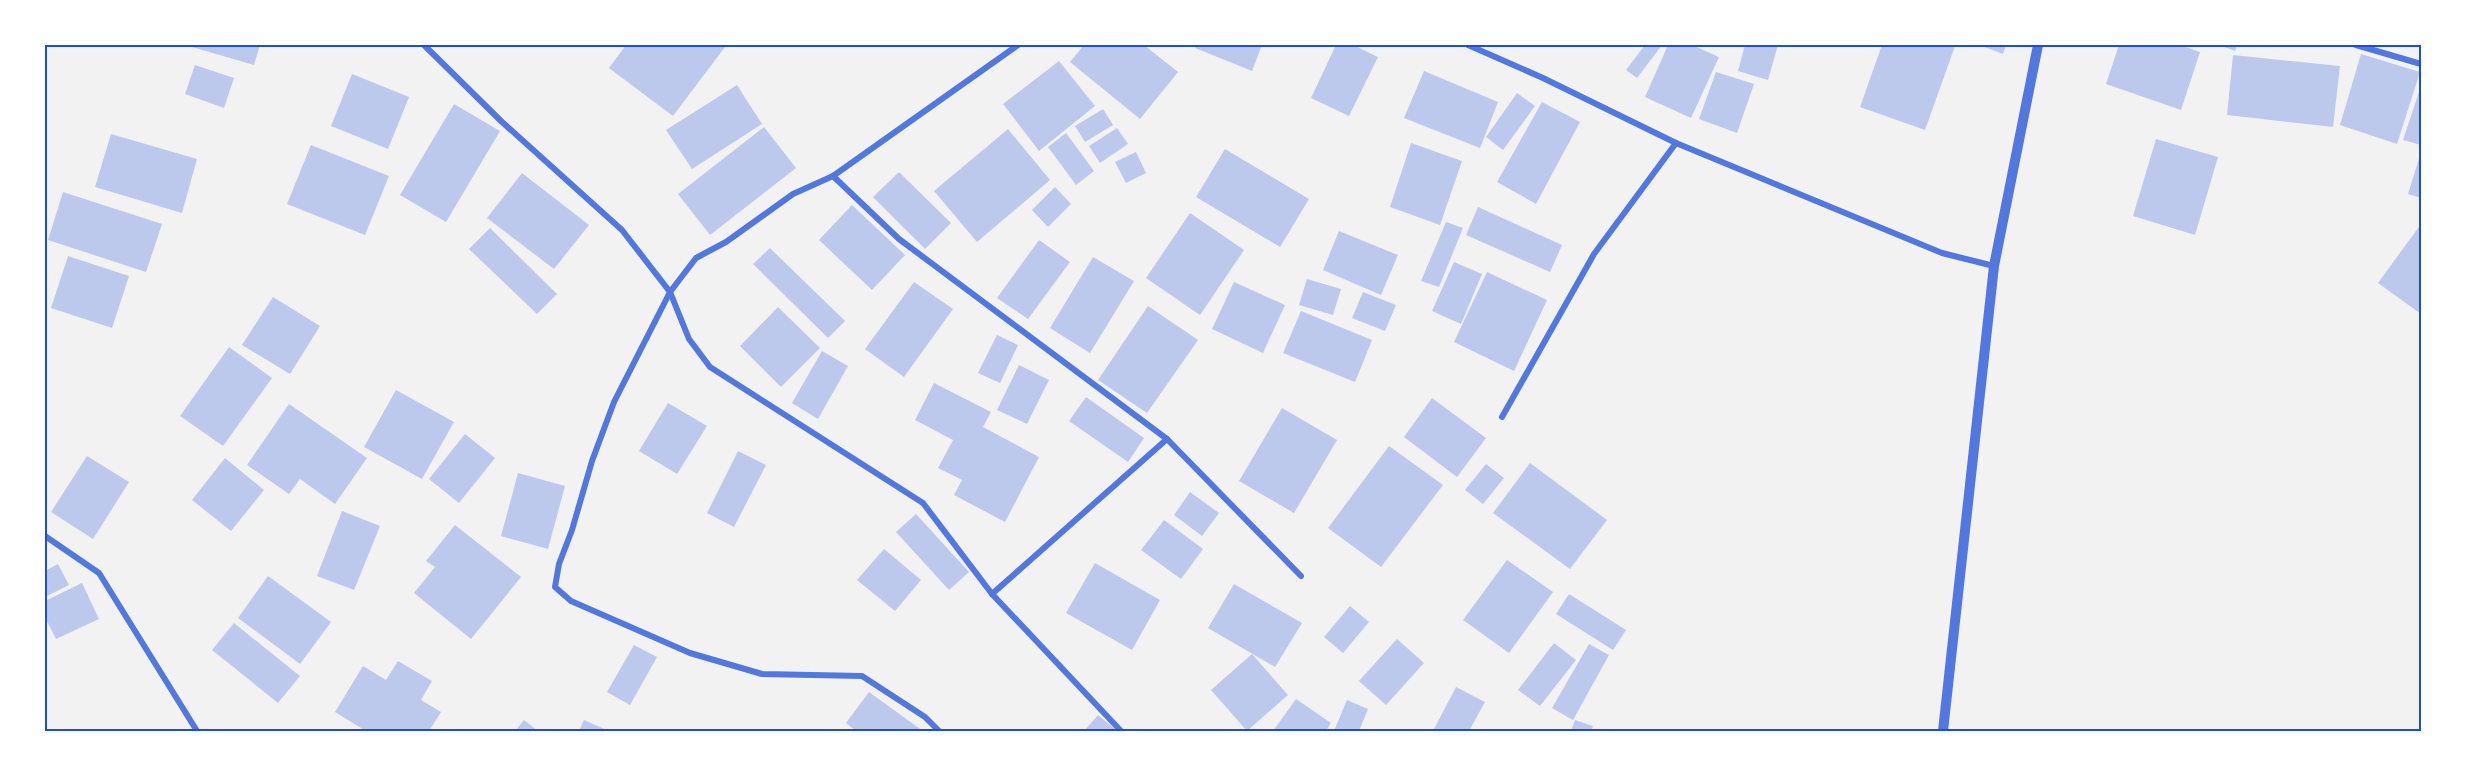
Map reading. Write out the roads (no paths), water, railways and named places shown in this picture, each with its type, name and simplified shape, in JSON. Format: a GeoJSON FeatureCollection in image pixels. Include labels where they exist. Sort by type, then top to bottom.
{"type":"FeatureCollection","features":[{"type":"Feature","properties":{"kind":"street"},"geometry":{"type":"LineString","coordinates":[[424,45],[501,121],[622,230],[670,291],[689,339],[710,367],[923,503],[992,594],[1121,731]]}},
{"type":"Feature","properties":{"kind":"street"},"geometry":{"type":"LineString","coordinates":[[939,731],[925,717],[862,676],[762,674],[690,653],[571,601],[555,587],[559,564],[572,530],[592,461],[614,402],[670,291],[696,258],[726,242],[793,194],[833,176],[1018,45]]}},
{"type":"Feature","properties":{"kind":"street"},"geometry":{"type":"LineString","coordinates":[[1468,45],[1543,78],[1676,143],[1942,253],[1994,266]]}},
{"type":"Feature","properties":{"kind":"street"},"geometry":{"type":"LineString","coordinates":[[1943,731],[1994,266],[2038,45]]}},
{"type":"Feature","properties":{"kind":"street"},"geometry":{"type":"LineString","coordinates":[[2356,45],[2421,64]]}},
{"type":"Feature","properties":{"kind":"street"},"geometry":{"type":"LineString","coordinates":[[1502,417],[1594,254],[1676,143]]}},
{"type":"Feature","properties":{"kind":"street"},"geometry":{"type":"LineString","coordinates":[[833,176],[899,238],[1167,439],[1301,576]]}},
{"type":"Feature","properties":{"kind":"street"},"geometry":{"type":"LineString","coordinates":[[992,594],[1167,439]]}},
{"type":"Feature","properties":{"kind":"street"},"geometry":{"type":"LineString","coordinates":[[45,536],[99,573],[197,731]]}}]}
